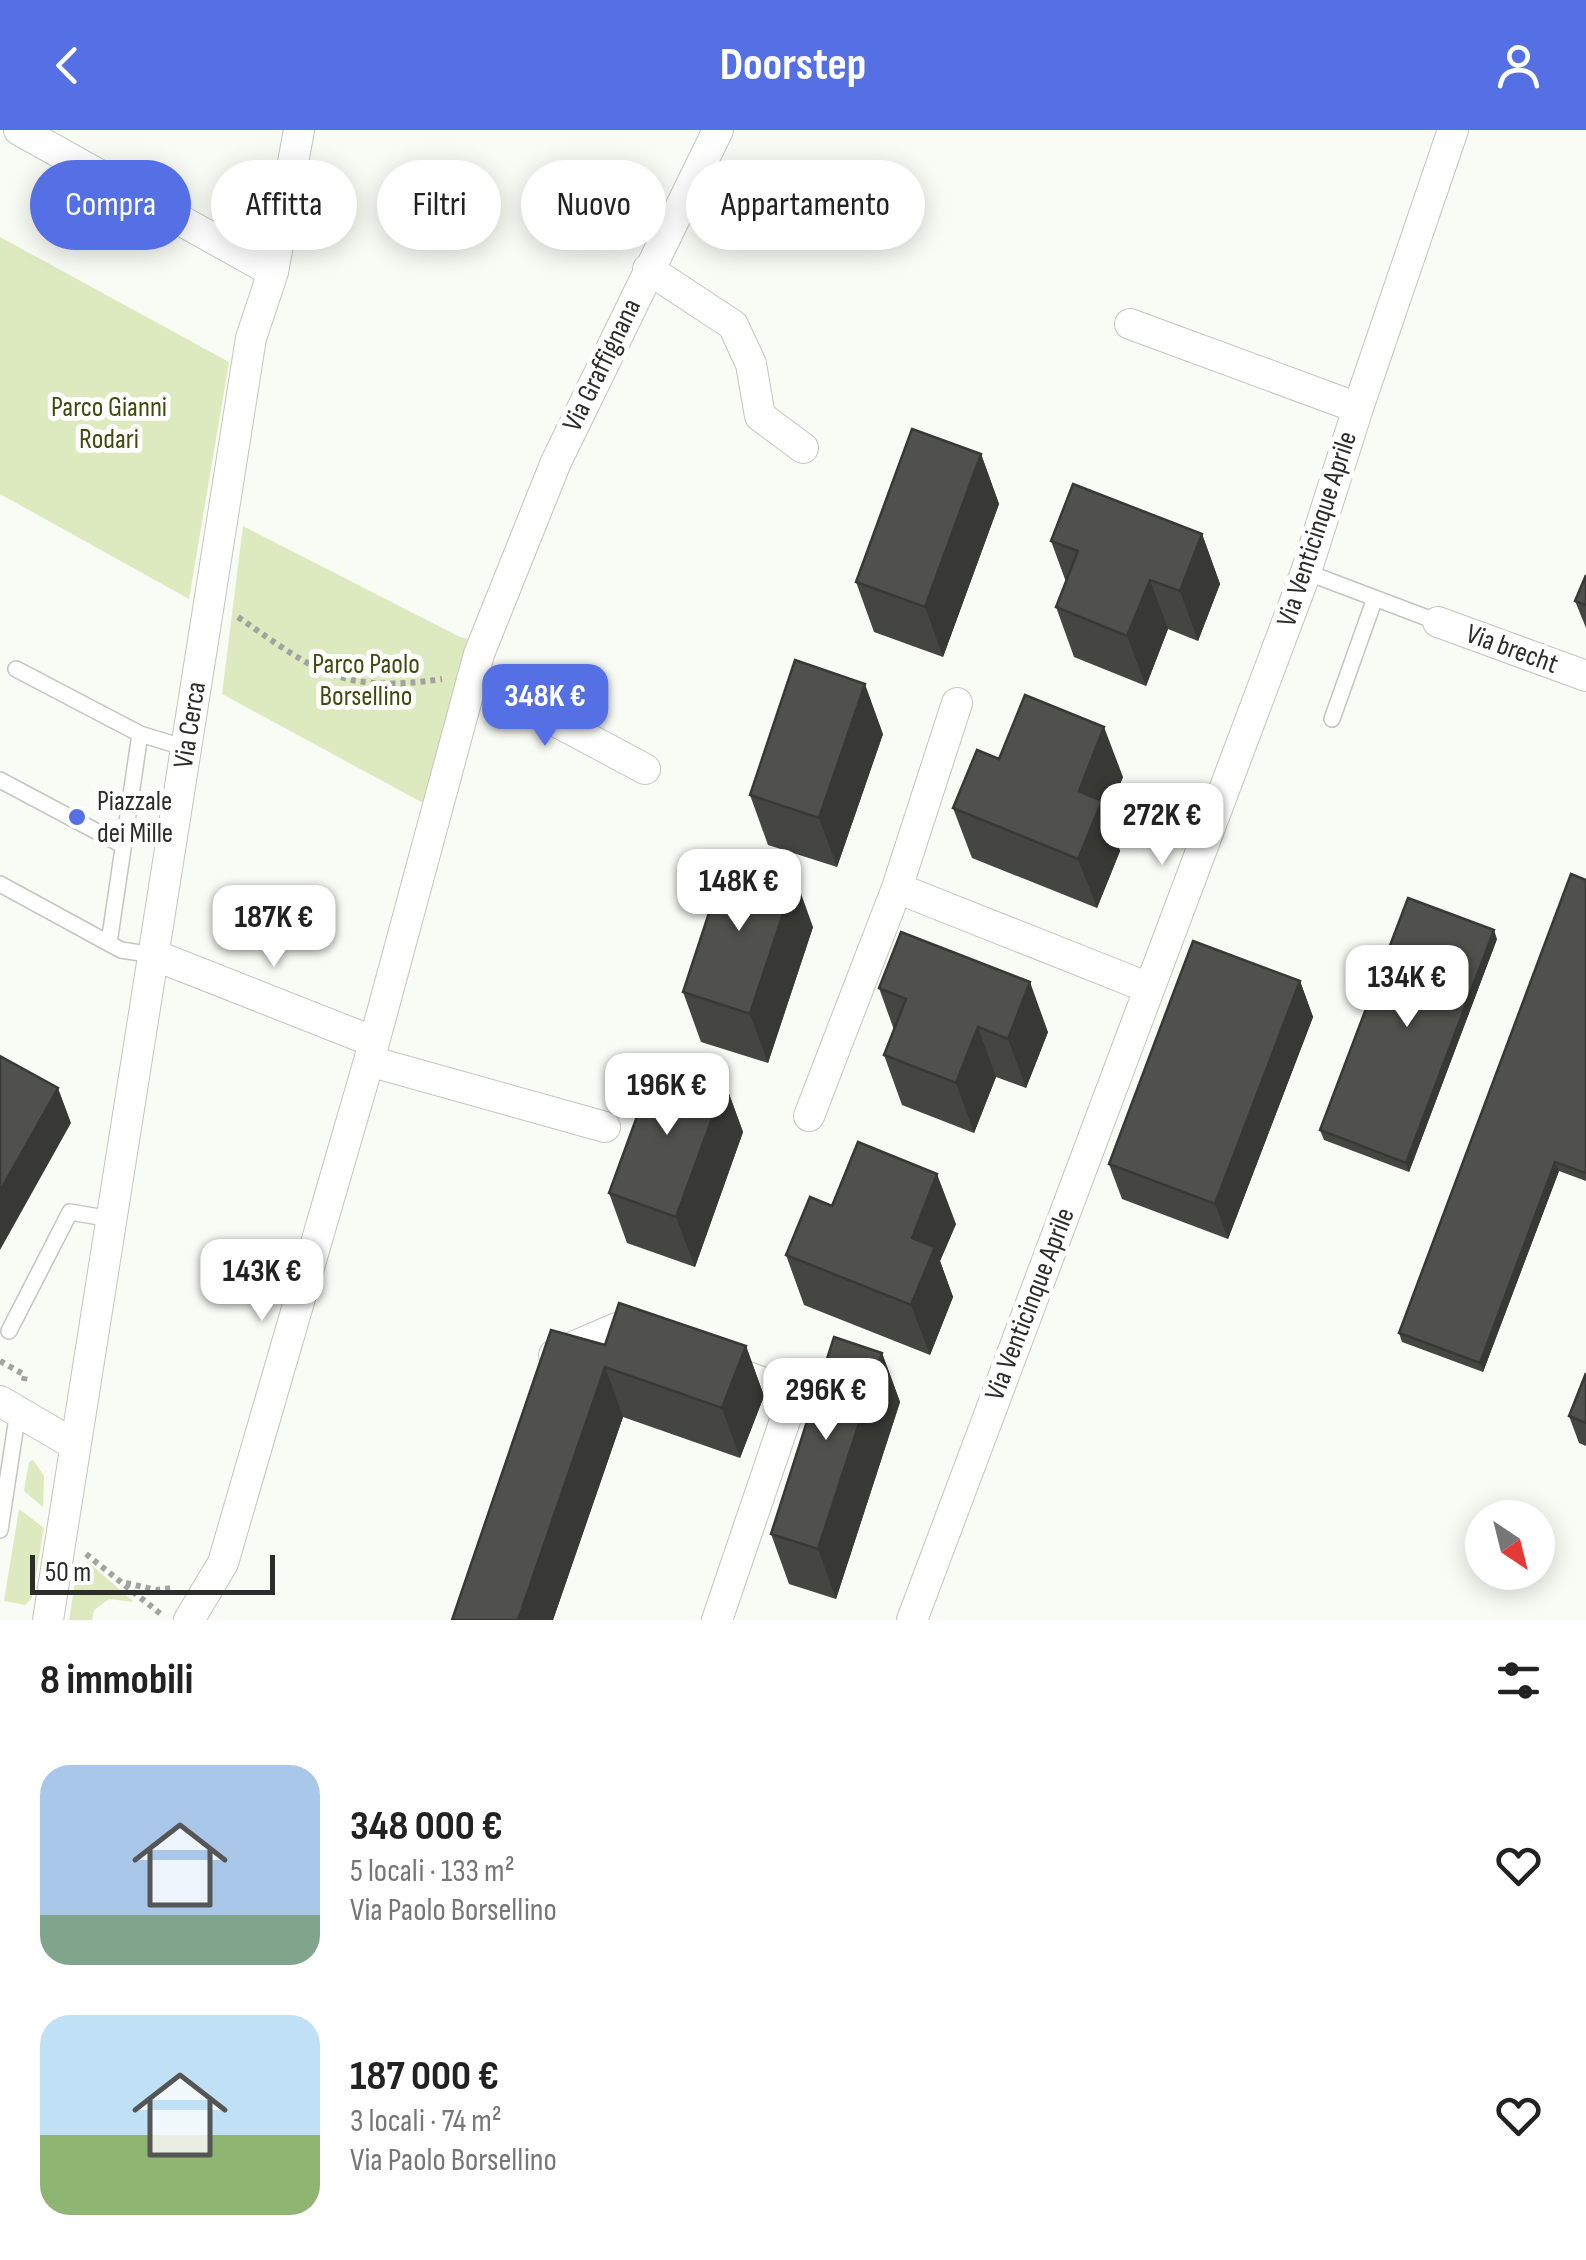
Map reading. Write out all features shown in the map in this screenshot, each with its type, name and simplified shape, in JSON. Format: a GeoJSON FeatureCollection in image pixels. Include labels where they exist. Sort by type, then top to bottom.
{"type":"FeatureCollection","features":[{"type":"Feature","properties":{"kind":"street"},"geometry":{"type":"LineString","coordinates":[[19,130],[273,272]]}},
{"type":"Feature","properties":{"kind":"street","name":"Via Cerca"},"geometry":{"type":"LineString","coordinates":[[48,1620],[252,338],[273,272],[299,130]]}},
{"type":"Feature","properties":{"kind":"street","name":"Via Graffignana"},"geometry":{"type":"LineString","coordinates":[[189,1620],[223,1562],[473,677],[556,462],[718,130]]}},
{"type":"Feature","properties":{"kind":"street","name":"Via Venticinque Aprile"},"geometry":{"type":"LineString","coordinates":[[912,1620],[1306,572],[1453,130]]}},
{"type":"Feature","properties":{"kind":"street","name":"Via Graffignana"},"geometry":{"type":"LineString","coordinates":[[648,269],[734,325],[751,364],[760,416],[802,448]]}},
{"type":"Feature","properties":{"kind":"street","name":"Via Venticinque Aprile"},"geometry":{"type":"LineString","coordinates":[[1130,324],[1358,408]]}},
{"type":"Feature","properties":{"kind":"street","name":"Via brecht"},"geometry":{"type":"LineString","coordinates":[[1438,622],[1586,676]]}},
{"type":"Feature","properties":{"kind":"street"},"geometry":{"type":"LineString","coordinates":[[473,677],[645,768]]}},
{"type":"Feature","properties":{"kind":"street"},"geometry":{"type":"LineString","coordinates":[[809,1116],[896,888],[957,703]]}},
{"type":"Feature","properties":{"kind":"street"},"geometry":{"type":"LineString","coordinates":[[896,888],[1149,988]]}},
{"type":"Feature","properties":{"kind":"street"},"geometry":{"type":"LineString","coordinates":[[154,955],[370,1051],[605,1126]]}},
{"type":"Feature","properties":{"kind":"street"},"geometry":{"type":"LineString","coordinates":[[547,1373],[553,1356],[616,1328],[794,1394],[717,1620]]}},
{"type":"Feature","properties":{"kind":"street"},"geometry":{"type":"LineString","coordinates":[[9,1406],[75,1445]]}},
{"type":"Feature","properties":{"kind":"lane"},"geometry":{"type":"LineString","coordinates":[[1306,572],[1438,622]]}},
{"type":"Feature","properties":{"kind":"lane"},"geometry":{"type":"LineString","coordinates":[[1332,719],[1375,598]]}},
{"type":"Feature","properties":{"kind":"lane"},"geometry":{"type":"LineString","coordinates":[[16,669],[140,734],[186,748]]}},
{"type":"Feature","properties":{"kind":"lane"},"geometry":{"type":"LineString","coordinates":[[109,943],[140,734]]}},
{"type":"Feature","properties":{"kind":"lane"},"geometry":{"type":"LineString","coordinates":[[0,780],[122,845]]}},
{"type":"Feature","properties":{"kind":"lane"},"geometry":{"type":"LineString","coordinates":[[0,884],[122,950],[154,955]]}},
{"type":"Feature","properties":{"kind":"lane"},"geometry":{"type":"LineString","coordinates":[[9,1331],[70,1212],[111,1219]]}},
{"type":"Feature","properties":{"kind":"lane"},"geometry":{"type":"LineString","coordinates":[[0,1530],[9,1406]]}},
{"type":"Feature","properties":{"kind":"path"},"geometry":{"type":"LineString","coordinates":[[209,605],[229,611],[306,665],[348,682],[404,684],[473,677]]}},
{"type":"Feature","properties":{"kind":"path"},"geometry":{"type":"LineString","coordinates":[[119,1580],[156,1590],[173,1588],[223,1562]]}},
{"type":"Feature","properties":{"kind":"green space","name":"Parco Gianni Rodari"},"geometry":{"type":"Polygon","coordinates":[[[0,237],[229,362],[189,599],[0,494],[0,237]]]}},
{"type":"Feature","properties":{"kind":"green space","name":"Parco Paolo Borsellino"},"geometry":{"type":"Polygon","coordinates":[[[243,526],[469,639],[423,803],[222,694],[243,526]]]}},
{"type":"Feature","properties":{"kind":"green space"},"geometry":{"type":"Polygon","coordinates":[[[33,1460],[44,1476],[43,1507],[24,1491],[29,1462],[33,1460]]]}},
{"type":"Feature","properties":{"kind":"green space"},"geometry":{"type":"Polygon","coordinates":[[[19,1509],[44,1528],[32,1598],[25,1605],[4,1601],[19,1509]]]}},
{"type":"Feature","properties":{"kind":"green space"},"geometry":{"type":"Polygon","coordinates":[[[87,1561],[134,1602],[109,1599],[94,1610],[92,1620],[69,1620],[76,1576],[84,1578],[87,1561]]]}},
{"type":"Feature","properties":{"kind":"building"},"geometry":{"type":"Polygon","coordinates":[[[912,429],[981,454],[925,607],[856,582],[912,429]]]}},
{"type":"Feature","properties":{"kind":"building"},"geometry":{"type":"Polygon","coordinates":[[[1073,484],[1202,534],[1180,591],[1150,580],[1127,636],[1056,607],[1078,551],[1051,541],[1073,484]]]}},
{"type":"Feature","properties":{"kind":"building"},"geometry":{"type":"Polygon","coordinates":[[[1586,575],[1586,605],[1575,601],[1586,575]]]}},
{"type":"Feature","properties":{"kind":"building"},"geometry":{"type":"Polygon","coordinates":[[[795,660],[865,684],[819,818],[750,795],[795,660]]]}},
{"type":"Feature","properties":{"kind":"building"},"geometry":{"type":"Polygon","coordinates":[[[1025,695],[1104,727],[1079,791],[1102,801],[1078,859],[953,808],[977,750],[999,759],[1025,695]]]}},
{"type":"Feature","properties":{"kind":"building"},"geometry":{"type":"Polygon","coordinates":[[[728,855],[795,877],[750,1014],[683,992],[728,855]]]}},
{"type":"Feature","properties":{"kind":"building"},"geometry":{"type":"Polygon","coordinates":[[[1571,874],[1586,880],[1586,1173],[1555,1162],[1480,1363],[1399,1333],[1571,874]]]}},
{"type":"Feature","properties":{"kind":"building"},"geometry":{"type":"Polygon","coordinates":[[[1408,898],[1494,930],[1406,1163],[1320,1130],[1408,898]]]}},
{"type":"Feature","properties":{"kind":"building"},"geometry":{"type":"Polygon","coordinates":[[[901,932],[1030,982],[1008,1039],[978,1027],[956,1083],[884,1055],[906,999],[879,988],[901,932]]]}},
{"type":"Feature","properties":{"kind":"building"},"geometry":{"type":"Polygon","coordinates":[[[1193,941],[1300,981],[1215,1204],[1109,1164],[1193,941]]]}},
{"type":"Feature","properties":{"kind":"building"},"geometry":{"type":"Polygon","coordinates":[[[0,1056],[58,1088],[0,1191],[0,1056]]]}},
{"type":"Feature","properties":{"kind":"building"},"geometry":{"type":"Polygon","coordinates":[[[658,1059],[725,1083],[676,1217],[609,1193],[658,1059]]]}},
{"type":"Feature","properties":{"kind":"building"},"geometry":{"type":"Polygon","coordinates":[[[858,1142],[937,1174],[912,1238],[935,1247],[911,1305],[786,1255],[810,1197],[832,1206],[858,1142]]]}},
{"type":"Feature","properties":{"kind":"building"},"geometry":{"type":"Polygon","coordinates":[[[619,1303],[746,1346],[722,1408],[605,1367],[518,1620],[452,1620],[551,1330],[605,1345],[619,1303]]]}},
{"type":"Feature","properties":{"kind":"building"},"geometry":{"type":"Polygon","coordinates":[[[834,1337],[882,1353],[818,1549],[771,1534],[834,1337]]]}},
{"type":"Feature","properties":{"kind":"building"},"geometry":{"type":"Polygon","coordinates":[[[1586,1373],[1586,1423],[1569,1416],[1586,1373]]]}},
{"type":"Feature","properties":{"kind":"place","name":"Piazzale dei Mille"},"geometry":{"type":"Point","coordinates":[77,817]}}]}
